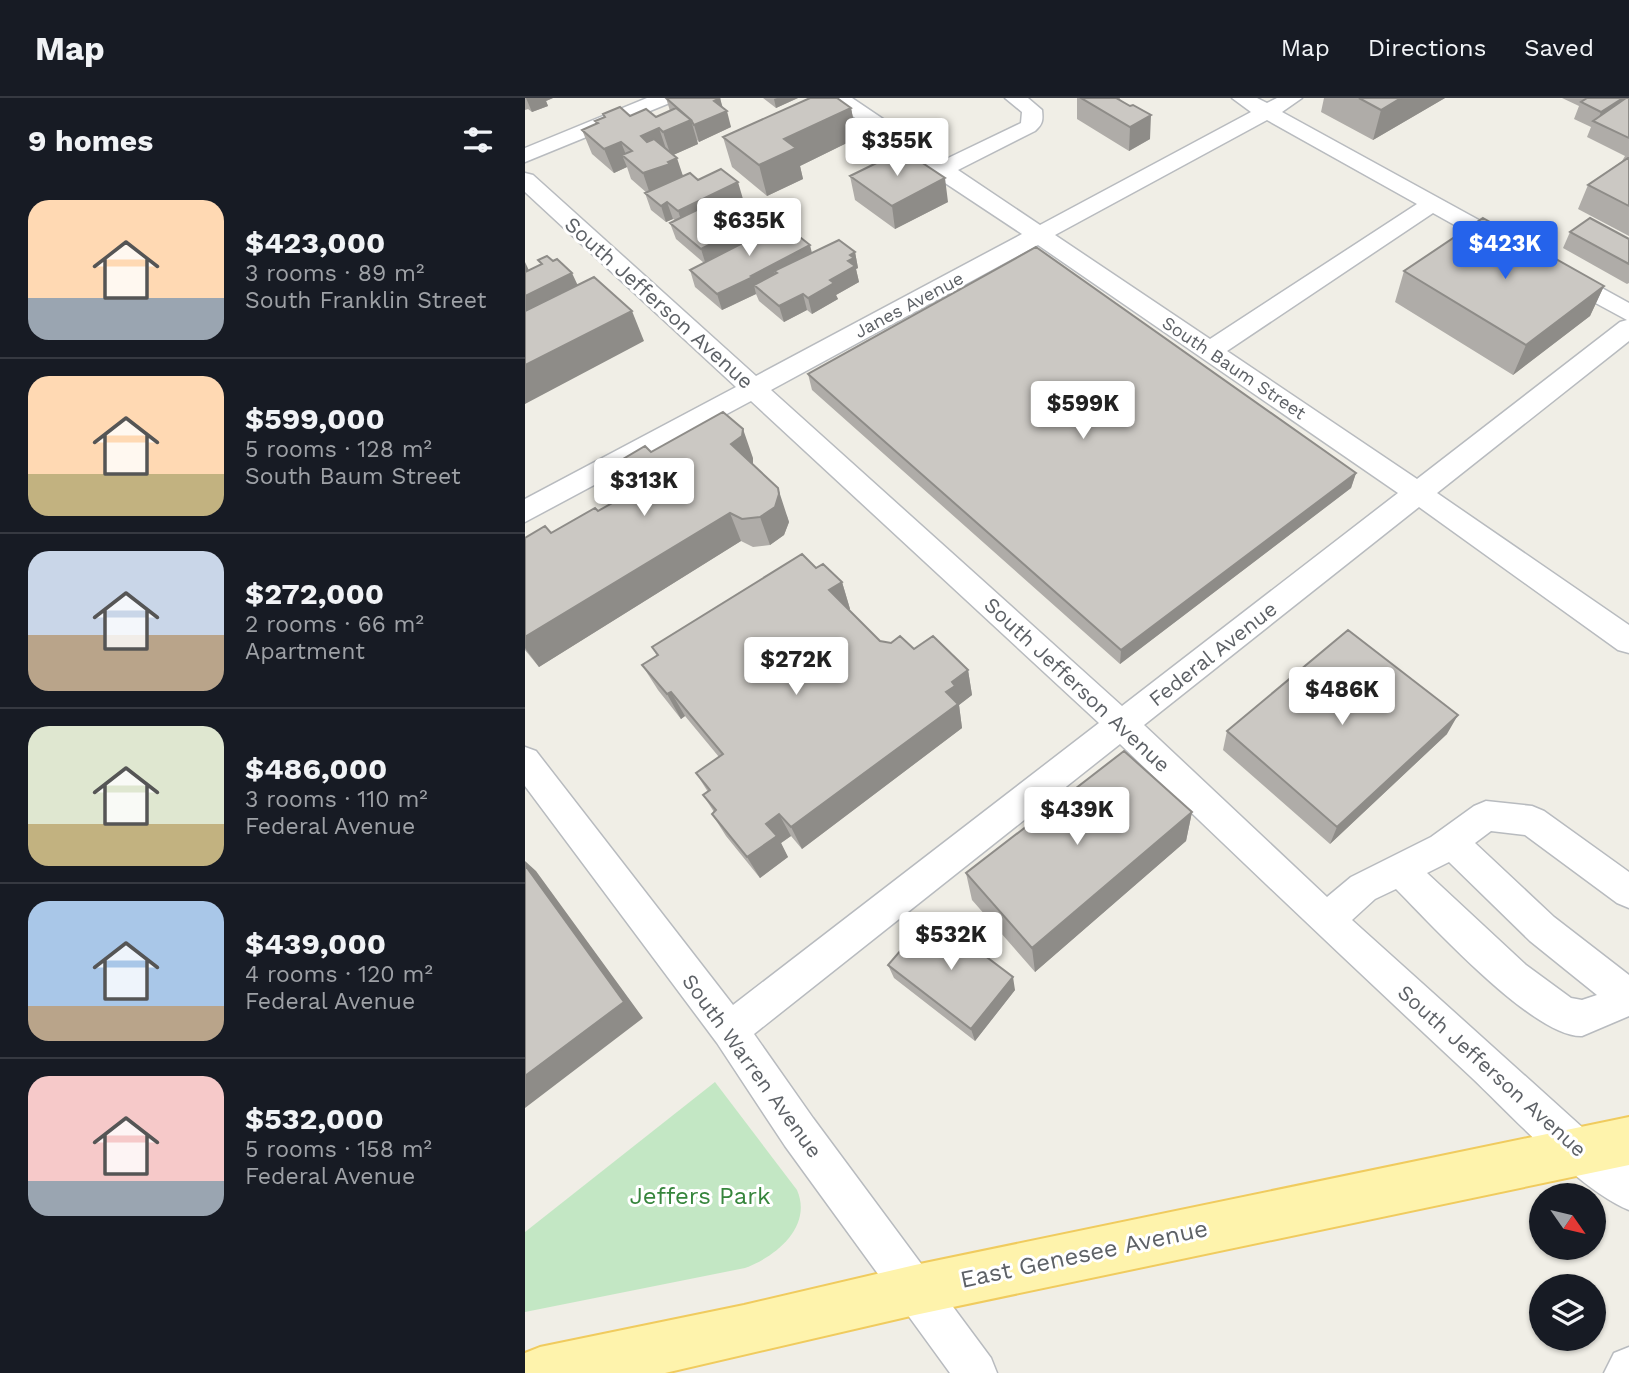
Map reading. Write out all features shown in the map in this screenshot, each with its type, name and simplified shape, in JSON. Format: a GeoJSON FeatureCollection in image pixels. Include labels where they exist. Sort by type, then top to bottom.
{"type":"FeatureCollection","features":[{"type":"Feature","properties":{"kind":"main road","name":"East Genesee Avenue"},"geometry":{"type":"LineString","coordinates":[[540,1373],[744,1331],[915,1290],[1629,1141]]}},
{"type":"Feature","properties":{"kind":"street"},"geometry":{"type":"LineString","coordinates":[[525,156],[664,98]]}},
{"type":"Feature","properties":{"kind":"street","name":"South Baum Street"},"geometry":{"type":"LineString","coordinates":[[838,98],[1418,493],[1629,641]]}},
{"type":"Feature","properties":{"kind":"street"},"geometry":{"type":"LineString","coordinates":[[941,170],[1028,127],[1033,122],[1032,110],[1015,98]]}},
{"type":"Feature","properties":{"kind":"street"},"geometry":{"type":"LineString","coordinates":[[1242,98],[1629,313]]}},
{"type":"Feature","properties":{"kind":"street","name":"Janes Avenue"},"geometry":{"type":"LineString","coordinates":[[525,512],[1292,98]]}},
{"type":"Feature","properties":{"kind":"street","name":"South Jefferson Avenue"},"geometry":{"type":"LineString","coordinates":[[525,180],[1122,725],[1327,920],[1579,1151],[1629,1190]]}},
{"type":"Feature","properties":{"kind":"street"},"geometry":{"type":"LineString","coordinates":[[1210,351],[1433,203]]}},
{"type":"Feature","properties":{"kind":"street","name":"Federal Avenue"},"geometry":{"type":"LineString","coordinates":[[730,1030],[1629,328]]}},
{"type":"Feature","properties":{"kind":"street","name":"South Warren Avenue"},"geometry":{"type":"LineString","coordinates":[[525,761],[730,1030],[799,1132],[976,1373]]}},
{"type":"Feature","properties":{"kind":"street"},"geometry":{"type":"LineString","coordinates":[[1327,920],[1363,888],[1451,842],[1486,816],[1532,821],[1629,892]]}},
{"type":"Feature","properties":{"kind":"street"},"geometry":{"type":"LineString","coordinates":[[1400,870],[1539,1001],[1573,1018],[1594,1015],[1629,997],[1542,929],[1451,842]]}},
{"type":"Feature","properties":{"kind":"street"},"geometry":{"type":"LineString","coordinates":[[1625,1373],[1629,1368]]}},
{"type":"Feature","properties":{"kind":"green space","name":"Jeffers Park"},"geometry":{"type":"Polygon","coordinates":[[[715,1082],[797,1190],[801,1204],[800,1216],[788,1239],[768,1256],[745,1268],[525,1312],[525,1232],[715,1082]]]}},
{"type":"Feature","properties":{"kind":"building"},"geometry":{"type":"Polygon","coordinates":[[[666,98],[720,98],[714,101],[727,111],[694,125],[666,98]]]}},
{"type":"Feature","properties":{"kind":"building"},"geometry":{"type":"Polygon","coordinates":[[[810,98],[837,98],[851,108],[784,139],[796,148],[759,165],[723,137],[810,98]]]}},
{"type":"Feature","properties":{"kind":"building"},"geometry":{"type":"Polygon","coordinates":[[[1081,98],[1116,98],[1151,115],[1130,127],[1081,98]]]}},
{"type":"Feature","properties":{"kind":"building"},"geometry":{"type":"Polygon","coordinates":[[[1359,98],[1401,98],[1381,110],[1359,98]]]}},
{"type":"Feature","properties":{"kind":"building"},"geometry":{"type":"Polygon","coordinates":[[[1587,98],[1623,98],[1601,112],[1581,102],[1587,98]]]}},
{"type":"Feature","properties":{"kind":"building"},"geometry":{"type":"Polygon","coordinates":[[[1629,98],[1629,138],[1593,121],[1629,98]]]}},
{"type":"Feature","properties":{"kind":"building"},"geometry":{"type":"Polygon","coordinates":[[[620,107],[630,116],[646,109],[656,117],[676,108],[691,120],[663,132],[659,128],[641,136],[647,142],[654,139],[677,158],[668,162],[670,164],[643,173],[622,155],[632,151],[621,142],[604,149],[582,130],[598,123],[595,121],[605,117],[603,114],[620,107]]]}},
{"type":"Feature","properties":{"kind":"building"},"geometry":{"type":"Polygon","coordinates":[[[903,150],[945,178],[892,206],[850,176],[903,150]]]}},
{"type":"Feature","properties":{"kind":"building"},"geometry":{"type":"Polygon","coordinates":[[[1628,158],[1629,206],[1588,185],[1628,158]]]}},
{"type":"Feature","properties":{"kind":"building"},"geometry":{"type":"Polygon","coordinates":[[[721,169],[738,182],[678,211],[667,202],[661,206],[645,193],[690,173],[698,180],[721,169]]]}},
{"type":"Feature","properties":{"kind":"building"},"geometry":{"type":"Polygon","coordinates":[[[732,198],[759,220],[701,249],[670,223],[703,207],[707,210],[732,198]]]}},
{"type":"Feature","properties":{"kind":"building"},"geometry":{"type":"Polygon","coordinates":[[[1483,218],[1604,286],[1526,345],[1404,271],[1483,218]]]}},
{"type":"Feature","properties":{"kind":"building"},"geometry":{"type":"Polygon","coordinates":[[[1590,218],[1629,239],[1629,264],[1570,232],[1590,218]]]}},
{"type":"Feature","properties":{"kind":"building"},"geometry":{"type":"Polygon","coordinates":[[[782,223],[810,245],[717,294],[690,270],[782,223]]]}},
{"type":"Feature","properties":{"kind":"building"},"geometry":{"type":"Polygon","coordinates":[[[839,240],[855,252],[850,255],[854,258],[848,261],[855,266],[830,280],[834,283],[808,298],[803,294],[779,306],[754,285],[777,273],[774,271],[839,240]]]}},
{"type":"Feature","properties":{"kind":"building"},"geometry":{"type":"Polygon","coordinates":[[[1036,247],[1356,473],[1121,650],[808,374],[1036,247]]]}},
{"type":"Feature","properties":{"kind":"building"},"geometry":{"type":"Polygon","coordinates":[[[547,256],[553,261],[557,259],[572,273],[525,296],[525,272],[542,264],[538,260],[547,256]]]}},
{"type":"Feature","properties":{"kind":"building"},"geometry":{"type":"Polygon","coordinates":[[[594,277],[632,311],[525,365],[525,311],[594,277]]]}},
{"type":"Feature","properties":{"kind":"building"},"geometry":{"type":"Polygon","coordinates":[[[723,412],[743,429],[742,436],[731,444],[778,488],[775,507],[760,517],[742,519],[730,513],[525,637],[525,538],[545,526],[551,533],[595,508],[598,511],[637,489],[613,465],[645,446],[651,452],[723,412]]]}},
{"type":"Feature","properties":{"kind":"building"},"geometry":{"type":"Polygon","coordinates":[[[802,554],[816,568],[823,564],[842,582],[829,590],[880,641],[891,643],[900,636],[914,649],[933,636],[968,670],[952,682],[955,686],[946,692],[958,704],[791,827],[779,814],[766,824],[777,836],[747,857],[712,814],[716,810],[703,795],[710,790],[696,773],[723,754],[671,692],[667,694],[642,665],[658,655],[652,647],[802,554]]]}},
{"type":"Feature","properties":{"kind":"building"},"geometry":{"type":"Polygon","coordinates":[[[1348,630],[1458,715],[1337,827],[1227,731],[1348,630]]]}},
{"type":"Feature","properties":{"kind":"building"},"geometry":{"type":"Polygon","coordinates":[[[1124,751],[1192,812],[1032,948],[966,873],[1124,751]]]}},
{"type":"Feature","properties":{"kind":"building"},"geometry":{"type":"Polygon","coordinates":[[[525,865],[624,1002],[525,1076],[525,865]]]}},
{"type":"Feature","properties":{"kind":"building"},"geometry":{"type":"Polygon","coordinates":[[[931,915],[1013,977],[971,1029],[888,965],[931,915]]]}}]}
